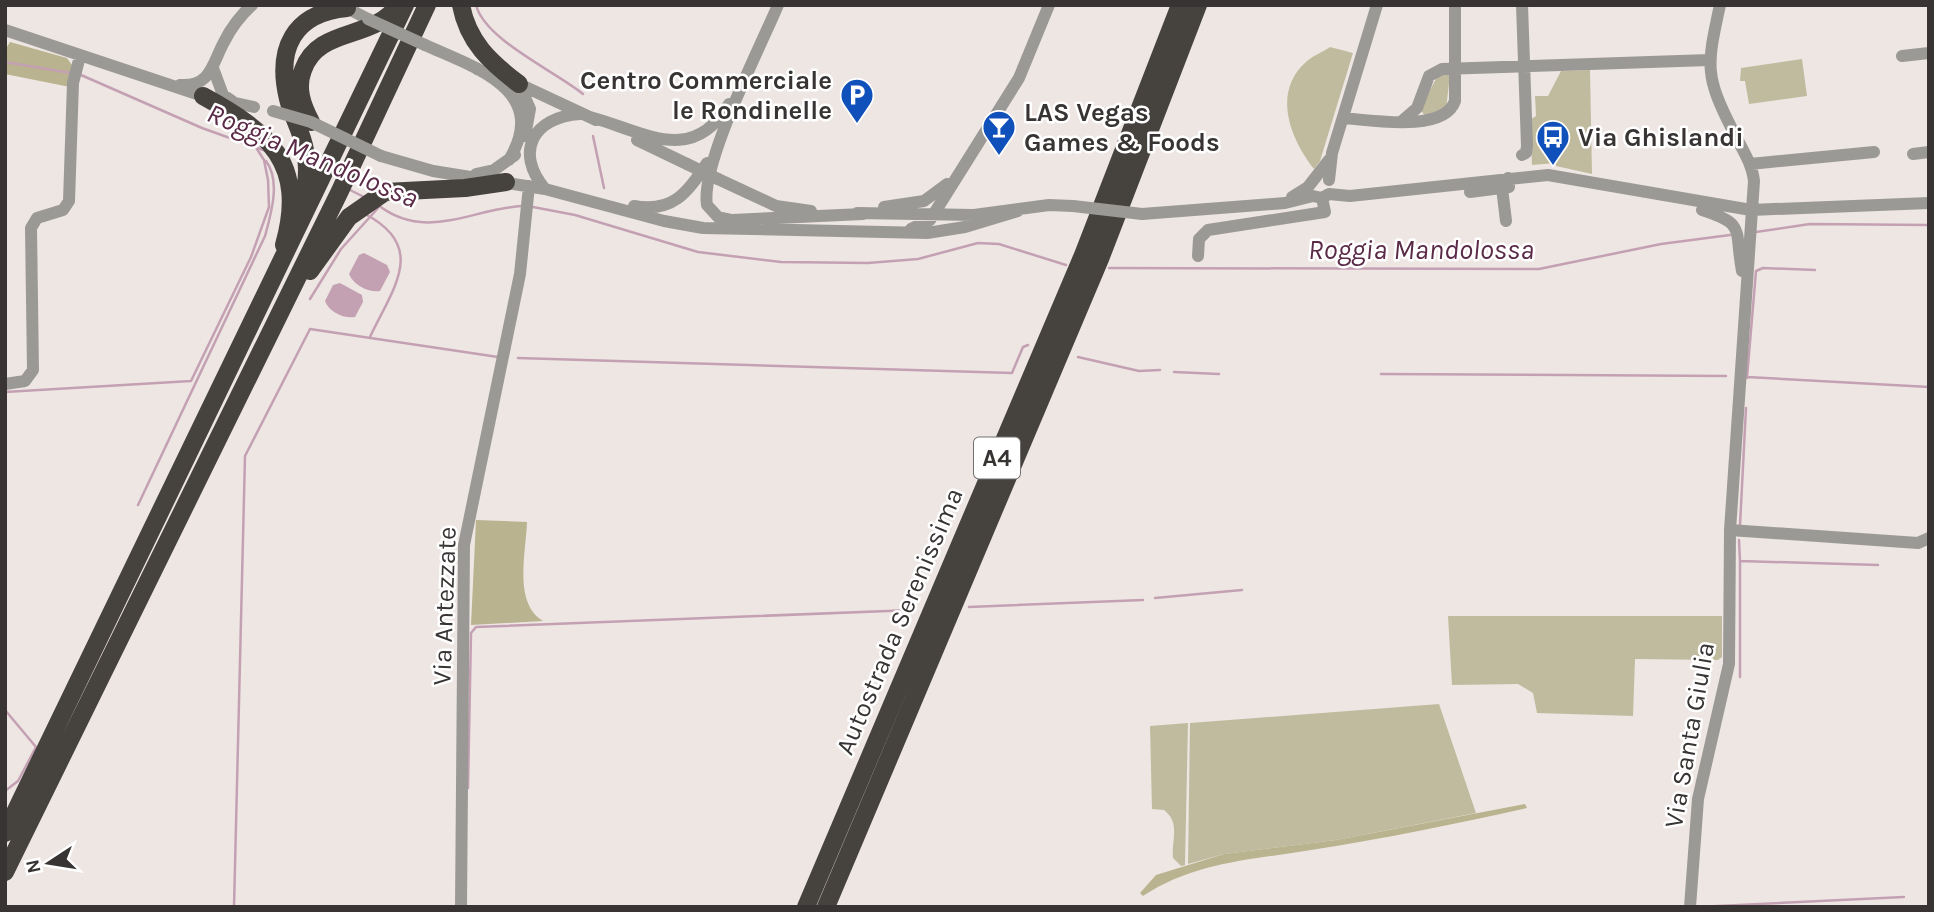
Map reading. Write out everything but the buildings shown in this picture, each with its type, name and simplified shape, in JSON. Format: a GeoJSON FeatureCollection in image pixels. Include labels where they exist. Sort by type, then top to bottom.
{"type":"FeatureCollection","features":[{"type":"Feature","properties":{"kind":"highway"},"geometry":{"type":"LineString","coordinates":[[311,122],[303,105],[300,83],[311,53],[325,42],[383,20],[398,5]]}},
{"type":"Feature","properties":{"kind":"highway"},"geometry":{"type":"LineString","coordinates":[[5,833],[274,282],[316,173],[405,5]]}},
{"type":"Feature","properties":{"kind":"highway"},"geometry":{"type":"LineString","coordinates":[[5,872],[61,764],[427,5]]}},
{"type":"Feature","properties":{"kind":"highway"},"geometry":{"type":"LineString","coordinates":[[461,5],[466,25],[480,51],[519,84]]}},
{"type":"Feature","properties":{"kind":"highway"},"geometry":{"type":"LineString","coordinates":[[1157,93],[1155,43],[1169,5]]}},
{"type":"Feature","properties":{"kind":"highway","name":"Autostrada Serenissima"},"geometry":{"type":"LineString","coordinates":[[826,907],[1100,259],[1157,93],[1180,5]]}},
{"type":"Feature","properties":{"kind":"highway","name":"Autostrada Serenissima"},"geometry":{"type":"LineString","coordinates":[[806,907],[1077,268],[1198,5]]}},
{"type":"Feature","properties":{"kind":"highway"},"geometry":{"type":"LineString","coordinates":[[1157,93],[1190,53],[1208,5]]}},
{"type":"Feature","properties":{"kind":"highway"},"geometry":{"type":"LineString","coordinates":[[316,173],[288,101],[285,58],[292,37],[305,22],[322,12],[344,7]]}},
{"type":"Feature","properties":{"kind":"highway"},"geometry":{"type":"LineString","coordinates":[[203,96],[258,129],[279,158],[290,188],[291,212],[274,282]]}},
{"type":"Feature","properties":{"kind":"highway"},"geometry":{"type":"LineString","coordinates":[[286,301],[349,217],[369,201],[394,190],[437,191],[506,182]]}},
{"type":"Feature","properties":{"kind":"highway"},"geometry":{"type":"LineString","coordinates":[[5,823],[34,774]]}},
{"type":"Feature","properties":{"kind":"street"},"geometry":{"type":"LineString","coordinates":[[173,85],[201,83],[213,68],[223,42],[252,5]]}},
{"type":"Feature","properties":{"kind":"street"},"geometry":{"type":"LineString","coordinates":[[545,189],[530,160],[534,136],[550,120],[587,116],[663,141],[680,141],[703,133],[717,122],[729,104],[776,5]]}},
{"type":"Feature","properties":{"kind":"street"},"geometry":{"type":"LineString","coordinates":[[776,5],[724,132],[705,188],[707,205],[718,217],[764,220],[863,214]]}},
{"type":"Feature","properties":{"kind":"street"},"geometry":{"type":"LineString","coordinates":[[934,213],[1019,78],[1049,5]]}},
{"type":"Feature","properties":{"kind":"street"},"geometry":{"type":"LineString","coordinates":[[1198,256],[1199,239],[1208,230],[1325,212],[1324,189],[1332,153],[1377,5]]}},
{"type":"Feature","properties":{"kind":"street"},"geometry":{"type":"LineString","coordinates":[[1343,118],[1426,121],[1436,120],[1452,109],[1455,5]]}},
{"type":"Feature","properties":{"kind":"street"},"geometry":{"type":"LineString","coordinates":[[1470,192],[1508,181],[1524,166],[1522,155],[1527,151],[1522,5]]}},
{"type":"Feature","properties":{"kind":"street"},"geometry":{"type":"LineString","coordinates":[[1720,5],[1709,60],[1713,89],[1750,163],[1874,152]]}},
{"type":"Feature","properties":{"kind":"street"},"geometry":{"type":"LineString","coordinates":[[344,7],[504,84],[516,101],[521,124],[520,137],[509,160]]}},
{"type":"Feature","properties":{"kind":"street"},"geometry":{"type":"LineString","coordinates":[[5,30],[78,61],[173,85],[203,96],[311,122],[381,156],[410,166],[506,182],[529,192],[545,189],[664,221],[703,228],[897,231],[915,234],[945,231],[1049,205],[1142,214],[1274,204],[1324,189],[1564,176],[1751,210],[1929,203]]}},
{"type":"Feature","properties":{"kind":"street"},"geometry":{"type":"LineString","coordinates":[[1679,59],[1713,40]]}},
{"type":"Feature","properties":{"kind":"street"},"geometry":{"type":"LineString","coordinates":[[1902,56],[1929,53]]}},
{"type":"Feature","properties":{"kind":"street"},"geometry":{"type":"LineString","coordinates":[[1402,121],[1417,108],[1429,76],[1435,71],[1523,65],[1709,60]]}},
{"type":"Feature","properties":{"kind":"street"},"geometry":{"type":"LineString","coordinates":[[5,384],[25,381],[33,370],[31,228],[37,218],[63,210],[69,201],[73,83],[78,61]]}},
{"type":"Feature","properties":{"kind":"street"},"geometry":{"type":"LineString","coordinates":[[213,68],[223,95],[230,100],[254,107]]}},
{"type":"Feature","properties":{"kind":"street"},"geometry":{"type":"LineString","coordinates":[[477,69],[519,84],[776,206],[919,220]]}},
{"type":"Feature","properties":{"kind":"street"},"geometry":{"type":"LineString","coordinates":[[459,176],[483,174],[509,160],[524,140],[530,118],[528,99],[519,84]]}},
{"type":"Feature","properties":{"kind":"street"},"geometry":{"type":"LineString","coordinates":[[1417,108],[1426,121]]}},
{"type":"Feature","properties":{"kind":"street"},"geometry":{"type":"LineString","coordinates":[[582,199],[646,209],[669,206],[693,184],[724,132]]}},
{"type":"Feature","properties":{"kind":"street"},"geometry":{"type":"LineString","coordinates":[[1913,154],[1929,152]]}},
{"type":"Feature","properties":{"kind":"street","name":"Via Santa Giulia"},"geometry":{"type":"LineString","coordinates":[[1690,907],[1698,799],[1729,664],[1730,530],[1754,181],[1750,163]]}},
{"type":"Feature","properties":{"kind":"street"},"geometry":{"type":"LineString","coordinates":[[815,211],[914,204],[934,195],[955,177]]}},
{"type":"Feature","properties":{"kind":"street"},"geometry":{"type":"LineString","coordinates":[[955,177],[949,191],[949,204],[962,215]]}},
{"type":"Feature","properties":{"kind":"street"},"geometry":{"type":"LineString","coordinates":[[1506,221],[1508,181]]}},
{"type":"Feature","properties":{"kind":"street","name":"Via Antezzate"},"geometry":{"type":"LineString","coordinates":[[461,907],[464,545],[520,274],[529,192]]}},
{"type":"Feature","properties":{"kind":"street"},"geometry":{"type":"LineString","coordinates":[[1680,198],[1732,222],[1737,233],[1746,285]]}},
{"type":"Feature","properties":{"kind":"street"},"geometry":{"type":"LineString","coordinates":[[897,231],[934,213],[962,215],[1018,211]]}},
{"type":"Feature","properties":{"kind":"street"},"geometry":{"type":"LineString","coordinates":[[1730,530],[1918,543],[1929,538]]}},
{"type":"Feature","properties":{"kind":"shaded area"},"geometry":{"type":"Polygon","coordinates":[[[10,42],[67,58],[74,68],[70,87],[5,74],[5,50],[10,42]]]}},
{"type":"Feature","properties":{"kind":"shaded area"},"geometry":{"type":"Polygon","coordinates":[[[1330,47],[1353,53],[1320,161],[1314,169],[1297,143],[1288,114],[1287,100],[1296,73],[1310,59],[1330,47]]]}},
{"type":"Feature","properties":{"kind":"shaded area"},"geometry":{"type":"Polygon","coordinates":[[[1802,59],[1807,96],[1749,104],[1745,81],[1740,81],[1741,68],[1802,59]]]}},
{"type":"Feature","properties":{"kind":"shaded area"},"geometry":{"type":"Polygon","coordinates":[[[1590,70],[1592,174],[1556,166],[1556,163],[1532,165],[1530,120],[1536,116],[1535,96],[1548,96],[1561,71],[1590,70]]]}},
{"type":"Feature","properties":{"kind":"shaded area"},"geometry":{"type":"Polygon","coordinates":[[[1450,74],[1446,110],[1425,116],[1420,109],[1438,75],[1450,74]]]}},
{"type":"Feature","properties":{"kind":"shaded area"},"geometry":{"type":"Polygon","coordinates":[[[364,253],[387,265],[390,272],[380,291],[362,287],[354,282],[349,274],[359,255],[364,253]]]}},
{"type":"Feature","properties":{"kind":"shaded area"},"geometry":{"type":"Polygon","coordinates":[[[340,283],[362,295],[363,302],[355,317],[337,314],[325,301],[333,285],[340,283]]]}},
{"type":"Feature","properties":{"kind":"shaded area"},"geometry":{"type":"Polygon","coordinates":[[[476,520],[527,522],[524,590],[534,613],[543,621],[471,625],[476,520]]]}},
{"type":"Feature","properties":{"kind":"shaded area"},"geometry":{"type":"Polygon","coordinates":[[[1448,616],[1722,616],[1722,657],[1718,660],[1635,659],[1633,716],[1537,713],[1533,693],[1518,684],[1452,685],[1448,616]]]}},
{"type":"Feature","properties":{"kind":"shaded area"},"geometry":{"type":"Polygon","coordinates":[[[1439,704],[1476,813],[1336,840],[1224,854],[1188,864],[1190,723],[1439,704]]]}},
{"type":"Feature","properties":{"kind":"shaded area"},"geometry":{"type":"Polygon","coordinates":[[[1188,723],[1185,865],[1181,866],[1173,858],[1174,826],[1169,815],[1164,810],[1152,809],[1150,726],[1188,723]]]}},
{"type":"Feature","properties":{"kind":"shaded area"},"geometry":{"type":"Polygon","coordinates":[[[1525,804],[1527,808],[1419,831],[1224,864],[1183,876],[1143,896],[1140,893],[1156,875],[1224,854],[1336,840],[1525,804]]]}},
{"type":"Feature","properties":{"kind":"waterway"},"geometry":{"type":"LineString","coordinates":[[476,5],[482,18],[506,42],[583,94]]}},
{"type":"Feature","properties":{"kind":"waterway","name":"Roggia Mandolossa"},"geometry":{"type":"LineString","coordinates":[[5,62],[71,73]]}},
{"type":"Feature","properties":{"kind":"waterway","name":"Roggia Mandolossa"},"geometry":{"type":"LineString","coordinates":[[81,75],[202,128],[266,151]]}},
{"type":"Feature","properties":{"kind":"waterway"},"geometry":{"type":"LineString","coordinates":[[593,136],[604,188]]}},
{"type":"Feature","properties":{"kind":"waterway"},"geometry":{"type":"LineString","coordinates":[[5,392],[191,381],[251,257],[269,207],[264,160],[257,149]]}},
{"type":"Feature","properties":{"kind":"waterway"},"geometry":{"type":"LineString","coordinates":[[138,505],[265,236],[274,188],[271,169],[266,161]]}},
{"type":"Feature","properties":{"kind":"waterway","name":"Roggia Mandolossa"},"geometry":{"type":"LineString","coordinates":[[348,189],[364,197]]}},
{"type":"Feature","properties":{"kind":"waterway","name":"Roggia Mandolossa"},"geometry":{"type":"LineString","coordinates":[[378,205],[396,216],[431,222],[522,206]]}},
{"type":"Feature","properties":{"kind":"waterway"},"geometry":{"type":"LineString","coordinates":[[310,299],[341,249],[379,207]]}},
{"type":"Feature","properties":{"kind":"waterway","name":"Roggia Mandolossa"},"geometry":{"type":"LineString","coordinates":[[533,207],[575,215],[698,252],[781,262],[868,263],[918,259],[978,243],[999,244],[1066,265]]}},
{"type":"Feature","properties":{"kind":"waterway"},"geometry":{"type":"LineString","coordinates":[[365,214],[384,227],[396,240],[400,254],[400,270],[395,285],[370,337]]}},
{"type":"Feature","properties":{"kind":"waterway","name":"Roggia Mandolossa"},"geometry":{"type":"LineString","coordinates":[[1756,232],[1810,224],[1929,225]]}},
{"type":"Feature","properties":{"kind":"waterway","name":"Roggia Mandolossa"},"geometry":{"type":"LineString","coordinates":[[1109,268],[1539,269],[1661,244],[1730,235]]}},
{"type":"Feature","properties":{"kind":"waterway"},"geometry":{"type":"LineString","coordinates":[[1747,378],[1756,271],[1763,268],[1815,270]]}},
{"type":"Feature","properties":{"kind":"waterway"},"geometry":{"type":"LineString","coordinates":[[234,907],[245,456],[310,329],[498,357]]}},
{"type":"Feature","properties":{"kind":"waterway"},"geometry":{"type":"LineString","coordinates":[[518,358],[1012,373],[1023,347],[1028,345]]}},
{"type":"Feature","properties":{"kind":"waterway"},"geometry":{"type":"LineString","coordinates":[[1078,357],[1139,371],[1160,370]]}},
{"type":"Feature","properties":{"kind":"waterway"},"geometry":{"type":"LineString","coordinates":[[1174,372],[1219,374]]}},
{"type":"Feature","properties":{"kind":"waterway"},"geometry":{"type":"LineString","coordinates":[[1381,374],[1726,376]]}},
{"type":"Feature","properties":{"kind":"waterway"},"geometry":{"type":"LineString","coordinates":[[1747,377],[1929,387]]}},
{"type":"Feature","properties":{"kind":"waterway"},"geometry":{"type":"LineString","coordinates":[[1740,525],[1746,408]]}},
{"type":"Feature","properties":{"kind":"waterway"},"geometry":{"type":"LineString","coordinates":[[1739,540],[1740,561]]}},
{"type":"Feature","properties":{"kind":"waterway"},"geometry":{"type":"LineString","coordinates":[[1740,677],[1740,561],[1878,565]]}},
{"type":"Feature","properties":{"kind":"waterway"},"geometry":{"type":"LineString","coordinates":[[1155,598],[1242,590]]}},
{"type":"Feature","properties":{"kind":"waterway"},"geometry":{"type":"LineString","coordinates":[[969,607],[1143,600]]}},
{"type":"Feature","properties":{"kind":"waterway"},"geometry":{"type":"LineString","coordinates":[[468,788],[471,633],[476,627],[913,610]]}},
{"type":"Feature","properties":{"kind":"waterway"},"geometry":{"type":"LineString","coordinates":[[5,710],[36,747],[18,781],[5,791]]}},
{"type":"Feature","properties":{"kind":"waterway"},"geometry":{"type":"LineString","coordinates":[[1697,907],[1904,897]]}},
{"type":"Feature","properties":{"kind":"place","name":"Centro Commerciale le Rondinelle"},"geometry":{"type":"Point","coordinates":[857,125]}},
{"type":"Feature","properties":{"kind":"place","name":"LAS Vegas Games & Foods"},"geometry":{"type":"Point","coordinates":[999,157]}},
{"type":"Feature","properties":{"kind":"place","name":"Via Ghislandi"},"geometry":{"type":"Point","coordinates":[1553,167]}}]}
